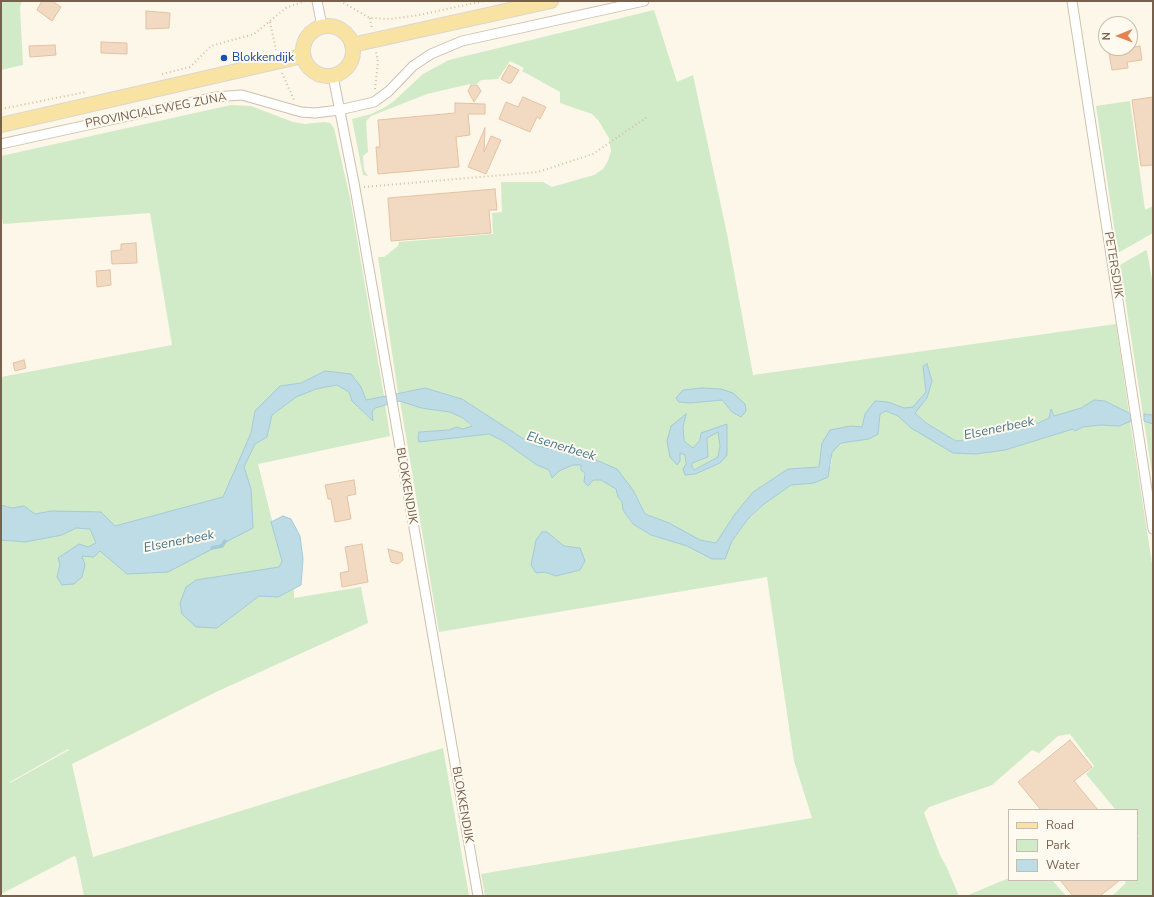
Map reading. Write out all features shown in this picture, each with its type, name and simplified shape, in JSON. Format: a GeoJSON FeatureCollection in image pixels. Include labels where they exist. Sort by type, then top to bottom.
{"type":"FeatureCollection","features":[{"type":"Feature","properties":{"kind":"main road"},"geometry":{"type":"LineString","coordinates":[[352,46],[551,1]]}},
{"type":"Feature","properties":{"kind":"main road"},"geometry":{"type":"LineString","coordinates":[[322,26],[340,29],[347,35],[352,46],[352,57],[348,67],[341,73],[333,76],[322,76],[315,74],[307,66],[302,56],[304,40],[312,31],[322,26]]}},
{"type":"Feature","properties":{"kind":"main road","name":"PROVINCIALEWEG ZUNA"},"geometry":{"type":"LineString","coordinates":[[1,125],[302,56]]}},
{"type":"Feature","properties":{"kind":"street"},"geometry":{"type":"LineString","coordinates":[[317,1],[322,26]]}},
{"type":"Feature","properties":{"kind":"street","name":"PROVINCIALEWEG ZUNA"},"geometry":{"type":"LineString","coordinates":[[1,144],[215,97],[242,95],[301,112],[315,113],[339,110],[374,102],[389,91],[412,66],[431,54],[462,41],[644,1]]}},
{"type":"Feature","properties":{"kind":"street","name":"PETERSDIJK"},"geometry":{"type":"LineString","coordinates":[[1072,1],[1153,529]]}},
{"type":"Feature","properties":{"kind":"street","name":"BLOKKENDIJK"},"geometry":{"type":"LineString","coordinates":[[333,76],[355,188],[478,896]]}},
{"type":"Feature","properties":{"kind":"path"},"geometry":{"type":"LineString","coordinates":[[155,76],[190,67],[211,46],[254,34],[286,8],[305,1]]}},
{"type":"Feature","properties":{"kind":"path"},"geometry":{"type":"LineString","coordinates":[[340,1],[370,18],[391,19],[419,16],[484,1]]}},
{"type":"Feature","properties":{"kind":"path"},"geometry":{"type":"LineString","coordinates":[[370,18],[378,62],[374,102]]}},
{"type":"Feature","properties":{"kind":"path"},"geometry":{"type":"LineString","coordinates":[[1,109],[90,91]]}},
{"type":"Feature","properties":{"kind":"path"},"geometry":{"type":"LineString","coordinates":[[355,188],[538,172],[594,154],[647,117]]}},
{"type":"Feature","properties":{"kind":"green space"},"geometry":{"type":"Polygon","coordinates":[[[1,1],[22,1],[20,7],[23,65],[1,70],[1,1]]]}},
{"type":"Feature","properties":{"kind":"green space"},"geometry":{"type":"Polygon","coordinates":[[[654,10],[677,82],[693,75],[727,234],[753,375],[1116,324],[1129,413],[1105,401],[1094,400],[1081,408],[1054,417],[1051,410],[1050,418],[1036,424],[987,434],[981,438],[956,441],[926,423],[915,413],[927,398],[932,381],[927,364],[923,366],[926,392],[913,408],[904,408],[888,402],[865,414],[862,428],[851,426],[822,443],[819,467],[788,469],[753,492],[735,514],[717,543],[700,540],[669,523],[645,514],[633,490],[575,451],[566,452],[533,445],[462,399],[454,396],[425,388],[398,393],[378,257],[384,257],[398,246],[399,242],[493,234],[492,213],[502,212],[501,182],[543,182],[552,187],[594,175],[603,169],[608,161],[611,151],[609,138],[598,120],[592,114],[560,103],[560,92],[522,71],[524,68],[510,61],[498,79],[481,80],[477,84],[470,84],[427,94],[371,116],[366,121],[368,152],[363,156],[364,170],[368,176],[363,175],[352,119],[371,114],[384,108],[394,101],[423,74],[449,60],[654,10]],[[702,388],[683,390],[702,401],[722,400],[732,412],[721,389],[702,388]],[[682,415],[680,453],[685,455],[685,475],[720,463],[727,443],[727,424],[701,433],[700,440],[693,448],[684,441],[683,427],[685,420],[682,415]]]}},
{"type":"Feature","properties":{"kind":"green space"},"geometry":{"type":"Polygon","coordinates":[[[1130,101],[1145,210],[1153,206],[1153,233],[1118,253],[1096,106],[1130,101]]]}},
{"type":"Feature","properties":{"kind":"green space"},"geometry":{"type":"Polygon","coordinates":[[[231,105],[251,106],[293,122],[305,124],[324,122],[330,123],[334,128],[350,198],[384,396],[366,400],[361,387],[325,371],[301,383],[280,386],[255,411],[251,433],[223,497],[115,526],[51,511],[35,514],[24,506],[12,508],[1,505],[1,377],[172,345],[150,213],[3,224],[1,212],[1,156],[231,105]]]}},
{"type":"Feature","properties":{"kind":"green space"},"geometry":{"type":"Polygon","coordinates":[[[1146,250],[1153,285],[1153,415],[1147,414],[1147,421],[1153,424],[1153,480],[1120,265],[1146,250]]]}},
{"type":"Feature","properties":{"kind":"green space"},"geometry":{"type":"Polygon","coordinates":[[[337,385],[349,392],[352,401],[373,421],[372,412],[375,408],[385,404],[390,436],[258,464],[282,561],[279,567],[196,580],[216,628],[259,596],[278,597],[294,589],[294,598],[361,587],[368,623],[216,692],[72,764],[93,857],[443,748],[469,896],[84,896],[76,857],[74,856],[1,894],[1,540],[25,542],[62,535],[76,528],[90,529],[96,543],[60,564],[57,577],[82,556],[101,551],[127,574],[251,489],[244,467],[255,444],[267,437],[272,415],[296,397],[316,389],[337,385]],[[68,749],[10,783],[69,750],[68,749]]]}},
{"type":"Feature","properties":{"kind":"green space"},"geometry":{"type":"Polygon","coordinates":[[[400,401],[421,408],[450,412],[463,418],[472,427],[463,430],[456,427],[449,430],[419,432],[429,441],[489,434],[503,441],[537,465],[549,470],[552,478],[559,471],[573,465],[581,465],[588,485],[592,480],[601,480],[616,489],[618,497],[622,502],[623,510],[633,524],[651,535],[687,546],[712,559],[725,559],[732,541],[756,509],[750,518],[764,504],[791,485],[814,483],[831,466],[832,452],[841,443],[869,439],[878,426],[880,414],[886,411],[898,416],[911,428],[929,437],[1005,450],[1073,429],[1075,431],[1083,427],[1100,425],[1119,426],[1130,421],[1153,570],[1153,896],[1113,895],[1126,883],[1125,881],[1138,881],[1138,809],[1115,809],[1086,774],[1094,766],[1070,734],[1058,736],[1039,753],[1032,750],[992,785],[929,807],[924,813],[940,855],[959,896],[485,896],[481,874],[812,818],[794,761],[767,577],[439,632],[400,401]],[[547,532],[536,540],[531,565],[556,576],[580,570],[580,548],[564,546],[547,532]]]}},
{"type":"Feature","properties":{"kind":"green space"},"geometry":{"type":"Polygon","coordinates":[[[719,431],[720,446],[718,457],[694,470],[692,463],[703,459],[708,448],[707,438],[719,431]]]}},
{"type":"Feature","properties":{"kind":"green space"},"geometry":{"type":"Polygon","coordinates":[[[1008,878],[1008,881],[1053,881],[1066,896],[966,896],[1008,878]]]}},
{"type":"Feature","properties":{"kind":"water"},"geometry":{"type":"Polygon","coordinates":[[[927,364],[932,381],[927,398],[915,413],[926,423],[956,441],[981,438],[987,434],[1036,424],[1049,418],[1051,409],[1054,416],[1081,408],[1094,400],[1105,401],[1131,414],[1131,421],[1119,426],[1100,425],[1083,427],[1075,431],[1073,429],[1005,450],[976,454],[953,453],[911,428],[898,416],[886,411],[880,414],[878,434],[869,439],[841,443],[832,452],[828,477],[814,483],[791,485],[764,504],[748,519],[732,541],[725,559],[712,559],[687,546],[651,535],[633,524],[623,510],[622,502],[618,497],[616,489],[601,480],[593,480],[588,486],[584,482],[585,473],[581,470],[581,465],[573,465],[559,471],[552,478],[549,470],[537,465],[503,441],[489,434],[419,442],[419,432],[449,430],[456,427],[463,429],[472,426],[463,418],[450,412],[421,408],[400,401],[375,408],[372,412],[373,421],[352,401],[349,392],[337,385],[316,389],[296,397],[272,415],[267,437],[255,444],[244,467],[251,489],[253,528],[168,572],[127,574],[100,551],[94,557],[82,556],[85,565],[82,577],[74,584],[62,585],[57,577],[60,564],[58,558],[79,544],[88,547],[96,543],[90,529],[76,528],[62,535],[25,542],[1,540],[1,505],[12,508],[24,506],[35,514],[51,511],[101,512],[115,526],[223,497],[251,433],[255,411],[280,386],[301,383],[325,371],[351,374],[361,387],[366,400],[425,388],[462,399],[533,445],[566,452],[575,451],[617,469],[633,490],[645,514],[669,523],[700,540],[716,543],[735,514],[753,492],[788,469],[819,467],[822,443],[830,430],[851,426],[862,427],[865,414],[875,401],[888,402],[904,408],[913,407],[926,392],[923,366],[927,364]]]}},
{"type":"Feature","properties":{"kind":"water"},"geometry":{"type":"Polygon","coordinates":[[[702,388],[721,389],[733,393],[745,404],[746,411],[741,417],[732,412],[722,400],[690,403],[679,402],[676,398],[683,390],[702,388]]]}},
{"type":"Feature","properties":{"kind":"water"},"geometry":{"type":"Polygon","coordinates":[[[686,414],[683,427],[684,441],[693,448],[700,440],[701,433],[727,424],[727,455],[720,463],[695,474],[685,475],[683,469],[686,464],[685,455],[680,453],[680,461],[677,465],[670,457],[667,441],[671,426],[686,414]],[[718,432],[707,438],[708,457],[692,463],[694,470],[718,457],[720,446],[718,432]]]}},
{"type":"Feature","properties":{"kind":"water"},"geometry":{"type":"Polygon","coordinates":[[[1144,414],[1153,415],[1153,424],[1144,421],[1144,414]]]}},
{"type":"Feature","properties":{"kind":"water"},"geometry":{"type":"Polygon","coordinates":[[[283,516],[291,519],[300,536],[303,559],[301,585],[278,597],[259,596],[217,628],[196,627],[182,614],[180,603],[186,587],[196,580],[279,567],[282,561],[271,522],[283,516]]]}},
{"type":"Feature","properties":{"kind":"water"},"geometry":{"type":"Polygon","coordinates":[[[542,532],[547,532],[564,546],[580,548],[585,561],[580,570],[556,576],[545,572],[536,573],[531,565],[536,540],[542,532]]]}},
{"type":"Feature","properties":{"kind":"building"},"geometry":{"type":"Polygon","coordinates":[[[42,1],[52,1],[61,7],[52,21],[37,10],[42,1]]]}},
{"type":"Feature","properties":{"kind":"building"},"geometry":{"type":"Polygon","coordinates":[[[146,11],[170,13],[169,28],[146,29],[146,11]]]}},
{"type":"Feature","properties":{"kind":"building"},"geometry":{"type":"Polygon","coordinates":[[[101,42],[127,43],[127,54],[101,53],[101,42]]]}},
{"type":"Feature","properties":{"kind":"building"},"geometry":{"type":"Polygon","coordinates":[[[55,45],[56,55],[30,57],[29,46],[55,45]]]}},
{"type":"Feature","properties":{"kind":"building"},"geometry":{"type":"Polygon","coordinates":[[[1138,46],[1140,46],[1142,60],[1127,62],[1128,68],[1112,70],[1109,56],[1138,56],[1138,46]]]}},
{"type":"Feature","properties":{"kind":"building"},"geometry":{"type":"Polygon","coordinates":[[[509,65],[519,70],[511,83],[501,79],[509,65]]]}},
{"type":"Feature","properties":{"kind":"building"},"geometry":{"type":"Polygon","coordinates":[[[471,85],[477,85],[481,91],[474,102],[468,91],[471,85]]]}},
{"type":"Feature","properties":{"kind":"building"},"geometry":{"type":"Polygon","coordinates":[[[523,97],[546,107],[540,119],[537,117],[530,132],[499,119],[506,102],[518,107],[523,97]]]}},
{"type":"Feature","properties":{"kind":"building"},"geometry":{"type":"Polygon","coordinates":[[[1153,97],[1153,165],[1141,166],[1132,100],[1153,97]]]}},
{"type":"Feature","properties":{"kind":"building"},"geometry":{"type":"Polygon","coordinates":[[[455,103],[485,104],[485,114],[468,114],[470,135],[456,137],[459,167],[378,174],[376,147],[380,147],[378,120],[455,113],[455,103]]]}},
{"type":"Feature","properties":{"kind":"building"},"geometry":{"type":"Polygon","coordinates":[[[485,128],[484,152],[491,136],[501,140],[486,174],[468,167],[485,128]]]}},
{"type":"Feature","properties":{"kind":"building"},"geometry":{"type":"Polygon","coordinates":[[[495,189],[497,210],[489,210],[491,233],[391,241],[388,198],[495,189]]]}},
{"type":"Feature","properties":{"kind":"building"},"geometry":{"type":"Polygon","coordinates":[[[136,243],[137,263],[112,264],[111,251],[121,250],[121,244],[136,243]]]}},
{"type":"Feature","properties":{"kind":"building"},"geometry":{"type":"Polygon","coordinates":[[[110,270],[111,285],[97,287],[96,271],[110,270]]]}},
{"type":"Feature","properties":{"kind":"building"},"geometry":{"type":"Polygon","coordinates":[[[24,360],[26,368],[15,371],[13,363],[24,360]]]}},
{"type":"Feature","properties":{"kind":"building"},"geometry":{"type":"Polygon","coordinates":[[[354,480],[356,494],[347,496],[351,519],[335,522],[331,499],[328,499],[325,485],[354,480]]]}},
{"type":"Feature","properties":{"kind":"building"},"geometry":{"type":"Polygon","coordinates":[[[362,544],[368,582],[342,587],[340,573],[349,571],[345,547],[362,544]]]}},
{"type":"Feature","properties":{"kind":"building"},"geometry":{"type":"Polygon","coordinates":[[[388,549],[402,553],[403,560],[398,564],[391,562],[388,549]]]}},
{"type":"Feature","properties":{"kind":"building"},"geometry":{"type":"Polygon","coordinates":[[[1070,740],[1092,767],[1074,781],[1097,809],[1040,809],[1018,782],[1070,740]]]}},
{"type":"Feature","properties":{"kind":"building"},"geometry":{"type":"Polygon","coordinates":[[[1061,881],[1119,881],[1100,896],[1073,896],[1061,881]]]}},
{"type":"Feature","properties":{"kind":"waterway","name":"Elsenerbeek"},"geometry":{"type":"LineString","coordinates":[[212,548],[222,546],[225,541]]}},
{"type":"Feature","properties":{"kind":"place","name":"Blokkendijk"},"geometry":{"type":"Point","coordinates":[224,58]}}]}
